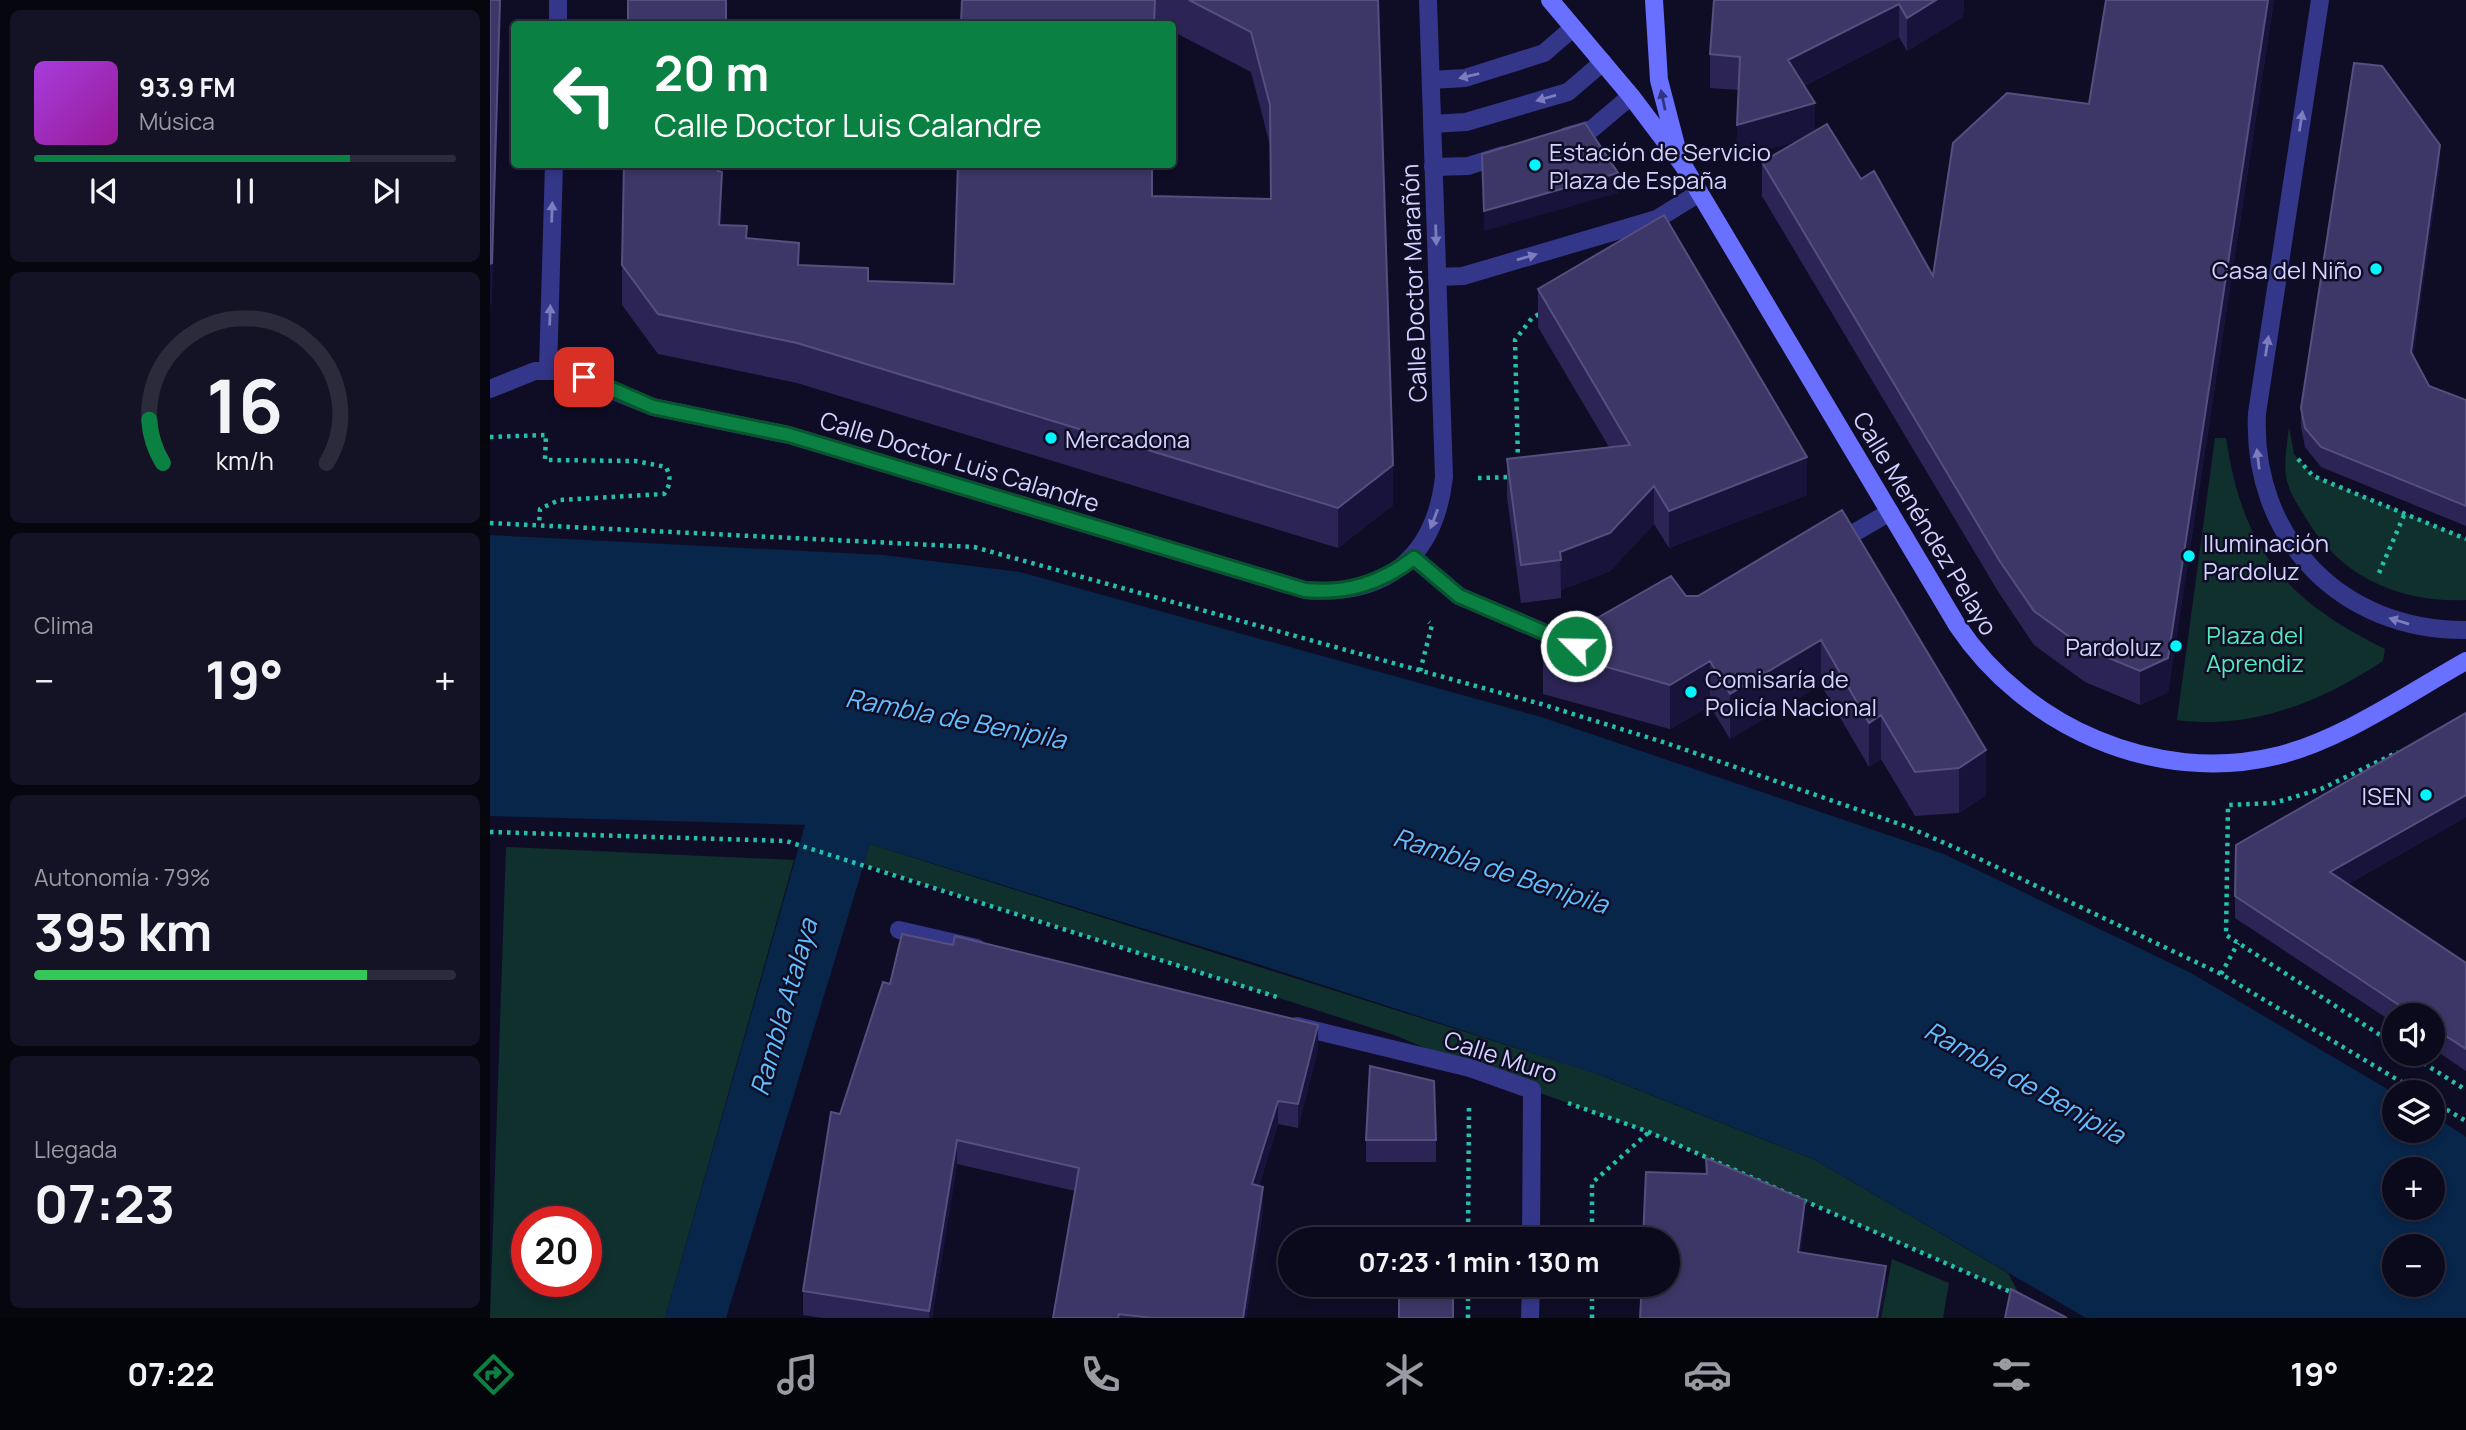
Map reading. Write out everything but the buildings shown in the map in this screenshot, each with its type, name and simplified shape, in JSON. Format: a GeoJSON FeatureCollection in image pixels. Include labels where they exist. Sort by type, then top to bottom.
{"type":"FeatureCollection","features":[{"type":"Feature","properties":{"kind":"main road"},"geometry":{"type":"LineString","coordinates":[[1550,0],[1631,96],[1683,165]]}},
{"type":"Feature","properties":{"kind":"main road"},"geometry":{"type":"LineString","coordinates":[[1654,0],[1659,80],[1683,165]]}},
{"type":"Feature","properties":{"kind":"main road","name":"Calle Menéndez Pelayo"},"geometry":{"type":"LineString","coordinates":[[1683,165],[1977,655],[1998,676],[2051,718],[2086,735],[2152,757],[2219,763],[2278,756],[2343,729],[2466,661]]}},
{"type":"Feature","properties":{"kind":"street"},"geometry":{"type":"LineString","coordinates":[[558,0],[558,21]]}},
{"type":"Feature","properties":{"kind":"street","name":"Calle Doctor Marañón"},"geometry":{"type":"LineString","coordinates":[[1414,558],[1435,520],[1444,477],[1428,0]]}},
{"type":"Feature","properties":{"kind":"street"},"geometry":{"type":"LineString","coordinates":[[2320,0],[2257,413],[2258,464],[2264,492],[2287,535],[2309,566],[2336,591],[2364,608],[2390,619],[2423,627],[2466,630]]}},
{"type":"Feature","properties":{"kind":"street"},"geometry":{"type":"LineString","coordinates":[[1431,80],[1465,78],[1544,53],[1573,28]]}},
{"type":"Feature","properties":{"kind":"street"},"geometry":{"type":"LineString","coordinates":[[1432,124],[1466,122],[1568,92],[1603,62]]}},
{"type":"Feature","properties":{"kind":"street"},"geometry":{"type":"LineString","coordinates":[[1555,140],[1592,129],[1631,96]]}},
{"type":"Feature","properties":{"kind":"street"},"geometry":{"type":"LineString","coordinates":[[1433,167],[1468,166],[1517,151]]}},
{"type":"Feature","properties":{"kind":"street"},"geometry":{"type":"LineString","coordinates":[[548,370],[554,168]]}},
{"type":"Feature","properties":{"kind":"street"},"geometry":{"type":"LineString","coordinates":[[1437,277],[1463,276],[1657,219],[1699,193]]}},
{"type":"Feature","properties":{"kind":"street","name":"Calle Doctor Luis Calandre"},"geometry":{"type":"LineString","coordinates":[[490,389],[535,371],[548,370],[584,377],[653,407],[789,435],[1305,590],[1328,592],[1373,583],[1394,573],[1414,558]]}},
{"type":"Feature","properties":{"kind":"street"},"geometry":{"type":"LineString","coordinates":[[1822,552],[1890,512]]}},
{"type":"Feature","properties":{"kind":"street"},"geometry":{"type":"LineString","coordinates":[[1414,558],[1459,596],[1576,646],[1599,632]]}},
{"type":"Feature","properties":{"kind":"street"},"geometry":{"type":"LineString","coordinates":[[899,929],[994,953]]}},
{"type":"Feature","properties":{"kind":"street","name":"Calle Muro"},"geometry":{"type":"LineString","coordinates":[[1279,1022],[1470,1068],[1532,1090]]}},
{"type":"Feature","properties":{"kind":"street"},"geometry":{"type":"LineString","coordinates":[[1531,1227],[1532,1090]]}},
{"type":"Feature","properties":{"kind":"street"},"geometry":{"type":"LineString","coordinates":[[1530,1318],[1531,1297]]}},
{"type":"Feature","properties":{"kind":"path"},"geometry":{"type":"LineString","coordinates":[[1518,463],[1515,340],[1532,318],[1544,311]]}},
{"type":"Feature","properties":{"kind":"path"},"geometry":{"type":"LineString","coordinates":[[490,437],[547,435],[545,460],[636,461],[666,467],[670,485],[664,494],[559,500],[540,509],[539,524]]}},
{"type":"Feature","properties":{"kind":"path"},"geometry":{"type":"LineString","coordinates":[[2313,476],[2466,539]]}},
{"type":"Feature","properties":{"kind":"path"},"geometry":{"type":"LineString","coordinates":[[1472,478],[1518,477]]}},
{"type":"Feature","properties":{"kind":"path"},"geometry":{"type":"LineString","coordinates":[[2375,584],[2405,513]]}},
{"type":"Feature","properties":{"kind":"path"},"geometry":{"type":"LineString","coordinates":[[490,523],[974,547],[1420,671],[1666,743],[1908,827],[2221,974],[2398,1080]]}},
{"type":"Feature","properties":{"kind":"path"},"geometry":{"type":"LineString","coordinates":[[1420,671],[1433,625]]}},
{"type":"Feature","properties":{"kind":"path"},"geometry":{"type":"LineString","coordinates":[[2228,804],[2226,935],[2382,1036]]}},
{"type":"Feature","properties":{"kind":"path"},"geometry":{"type":"LineString","coordinates":[[490,832],[786,841],[1291,1002]]}},
{"type":"Feature","properties":{"kind":"path"},"geometry":{"type":"LineString","coordinates":[[2221,974],[2238,943]]}},
{"type":"Feature","properties":{"kind":"path"},"geometry":{"type":"LineString","coordinates":[[2428,1066],[2466,1090]]}},
{"type":"Feature","properties":{"kind":"path"},"geometry":{"type":"LineString","coordinates":[[1468,1227],[1470,1068]]}},
{"type":"Feature","properties":{"kind":"path","name":"Calle Muro"},"geometry":{"type":"LineString","coordinates":[[1532,1090],[1649,1132],[2020,1296]]}},
{"type":"Feature","properties":{"kind":"path"},"geometry":{"type":"LineString","coordinates":[[2445,1109],[2466,1121]]}},
{"type":"Feature","properties":{"kind":"path"},"geometry":{"type":"LineString","coordinates":[[1592,1227],[1592,1183],[1649,1132]]}},
{"type":"Feature","properties":{"kind":"path"},"geometry":{"type":"LineString","coordinates":[[1468,1297],[1468,1318]]}},
{"type":"Feature","properties":{"kind":"path"},"geometry":{"type":"LineString","coordinates":[[1592,1297],[1592,1318]]}},
{"type":"Feature","properties":{"kind":"green space"},"geometry":{"type":"Polygon","coordinates":[[[2289,427],[2294,454],[2313,476],[2466,538],[2466,600],[2418,597],[2396,591],[2374,582],[2337,557],[2307,520],[2288,486],[2285,461],[2289,427]]]}},
{"type":"Feature","properties":{"kind":"green space","name":"Plaza del Aprendiz"},"geometry":{"type":"Polygon","coordinates":[[[2215,438],[2226,438],[2244,511],[2257,541],[2274,567],[2295,590],[2320,611],[2385,649],[2383,661],[2359,676],[2285,710],[2232,721],[2177,720],[2215,438]]]}},
{"type":"Feature","properties":{"kind":"green space"},"geometry":{"type":"Polygon","coordinates":[[[870,844],[1595,1073],[1815,1160],[2008,1273],[2020,1296],[1649,1132],[1470,1068],[1397,1036],[863,864],[870,844]]]}},
{"type":"Feature","properties":{"kind":"green space"},"geometry":{"type":"Polygon","coordinates":[[[506,847],[794,860],[665,1318],[490,1318],[506,847]]]}},
{"type":"Feature","properties":{"kind":"green space"},"geometry":{"type":"Polygon","coordinates":[[[1892,1259],[1949,1283],[1943,1318],[1881,1318],[1892,1259]]]}},
{"type":"Feature","properties":{"kind":"water"},"geometry":{"type":"Polygon","coordinates":[[[490,535],[883,555],[1020,572],[1541,717],[1944,854],[2191,973],[2382,1086],[2382,1143],[2445,1143],[2445,1123],[2466,1137],[2466,1318],[2086,1318],[1815,1160],[1606,1077],[1261,965],[870,844],[726,1318],[665,1318],[805,825],[490,816],[490,535]]]}},
{"type":"Feature","properties":{"kind":"place","name":"Estación de Servicio Plaza de España"},"geometry":{"type":"Point","coordinates":[1535,165]}},
{"type":"Feature","properties":{"kind":"place","name":"Casa del Niño"},"geometry":{"type":"Point","coordinates":[2376,269]}},
{"type":"Feature","properties":{"kind":"place","name":"Mercadona"},"geometry":{"type":"Point","coordinates":[1051,438]}},
{"type":"Feature","properties":{"kind":"place","name":"Iluminación Pardoluz"},"geometry":{"type":"Point","coordinates":[2189,556]}},
{"type":"Feature","properties":{"kind":"place","name":"Pardoluz"},"geometry":{"type":"Point","coordinates":[2176,646]}},
{"type":"Feature","properties":{"kind":"place","name":"Comisaría de Policía Nacional"},"geometry":{"type":"Point","coordinates":[1691,692]}},
{"type":"Feature","properties":{"kind":"place","name":"ISEN"},"geometry":{"type":"Point","coordinates":[2426,795]}},
{"type":"Feature","properties":{"kind":"route"},"geometry":{"type":"LineString","coordinates":[[584,377],[653,407],[789,435],[1305,590],[1328,592],[1373,583],[1394,573],[1414,558],[1459,596],[1576,646]]}},
{"type":"Feature","properties":{"kind":"water label","name":"Rambla de Benipila"},"geometry":{"type":"Point","coordinates":[956,718]}},
{"type":"Feature","properties":{"kind":"water label","name":"Rambla de Benipila"},"geometry":{"type":"Point","coordinates":[1501,870]}},
{"type":"Feature","properties":{"kind":"water label","name":"Rambla Atalaya"},"geometry":{"type":"Point","coordinates":[783,1007]}},
{"type":"Feature","properties":{"kind":"water label","name":"Rambla de Benipila"},"geometry":{"type":"Point","coordinates":[2025,1082]}}]}
